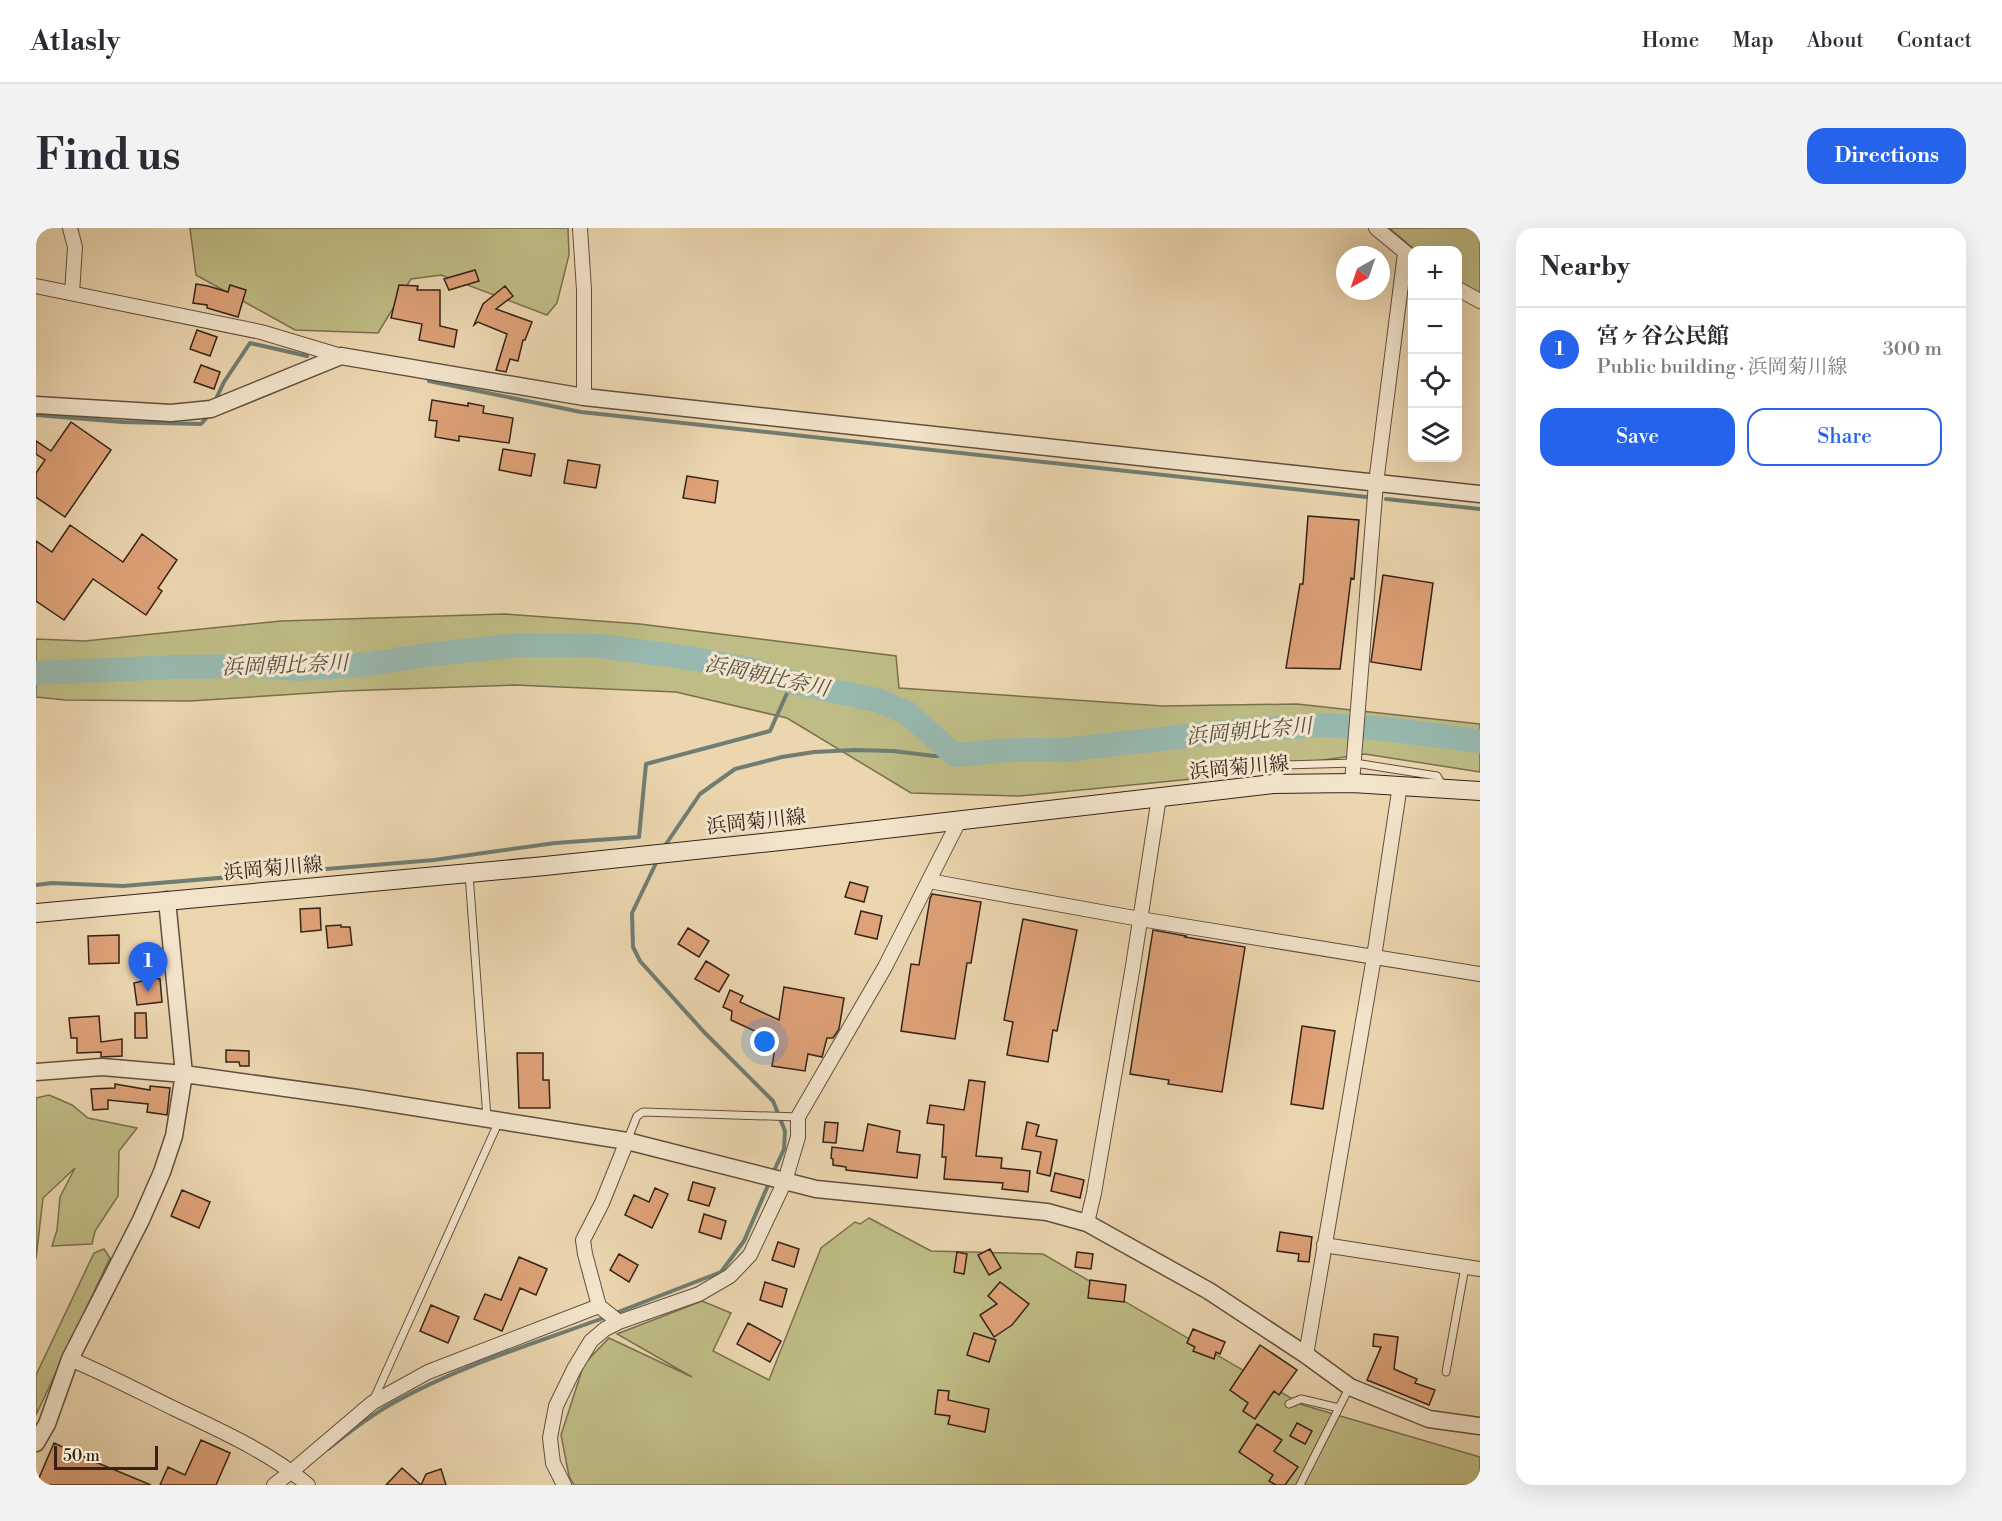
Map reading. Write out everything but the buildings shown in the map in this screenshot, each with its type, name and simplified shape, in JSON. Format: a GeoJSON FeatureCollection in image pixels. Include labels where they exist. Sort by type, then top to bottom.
{"type":"FeatureCollection","features":[{"type":"Feature","properties":{"kind":"main road","name":"浜岡菊川線"},"geometry":{"type":"LineString","coordinates":[[36,913],[469,873],[959,821],[1273,784],[1352,783],[1480,791]]}},
{"type":"Feature","properties":{"kind":"street"},"geometry":{"type":"LineString","coordinates":[[70,228],[75,247],[72,293]]}},
{"type":"Feature","properties":{"kind":"street"},"geometry":{"type":"LineString","coordinates":[[580,228],[584,290],[584,397]]}},
{"type":"Feature","properties":{"kind":"street"},"geometry":{"type":"LineString","coordinates":[[1376,228],[1408,255]]}},
{"type":"Feature","properties":{"kind":"street"},"geometry":{"type":"LineString","coordinates":[[1352,783],[1376,483],[1408,263]]}},
{"type":"Feature","properties":{"kind":"street"},"geometry":{"type":"LineString","coordinates":[[36,286],[261,332],[341,356],[584,397],[1480,494]]}},
{"type":"Feature","properties":{"kind":"street"},"geometry":{"type":"LineString","coordinates":[[1462,291],[1480,301]]}},
{"type":"Feature","properties":{"kind":"street"},"geometry":{"type":"LineString","coordinates":[[36,405],[171,413],[212,409],[341,356]]}},
{"type":"Feature","properties":{"kind":"street"},"geometry":{"type":"LineString","coordinates":[[1306,1355],[1374,957],[1400,785]]}},
{"type":"Feature","properties":{"kind":"street"},"geometry":{"type":"LineString","coordinates":[[1087,1223],[1094,1193],[1159,797]]}},
{"type":"Feature","properties":{"kind":"street"},"geometry":{"type":"LineString","coordinates":[[564,1485],[553,1462],[550,1438],[556,1406],[574,1369],[591,1341],[605,1329],[618,1322],[699,1294],[730,1276],[750,1255],[785,1181],[798,1137],[798,1116],[885,967],[959,821]]}},
{"type":"Feature","properties":{"kind":"street"},"geometry":{"type":"LineString","coordinates":[[929,881],[1140,919],[1480,974]]}},
{"type":"Feature","properties":{"kind":"street"},"geometry":{"type":"LineString","coordinates":[[36,1443],[47,1424],[70,1359],[141,1220],[162,1172],[174,1136],[184,1074],[167,900]]}},
{"type":"Feature","properties":{"kind":"street"},"geometry":{"type":"LineString","coordinates":[[36,1072],[102,1067],[184,1074],[357,1098],[627,1141],[816,1189],[1047,1212],[1087,1223],[1209,1291],[1350,1387],[1429,1419],[1480,1426]]}},
{"type":"Feature","properties":{"kind":"street"},"geometry":{"type":"LineString","coordinates":[[618,1322],[599,1306],[583,1240],[602,1203],[627,1141]]}},
{"type":"Feature","properties":{"kind":"street"},"geometry":{"type":"LineString","coordinates":[[1324,1245],[1480,1269]]}},
{"type":"Feature","properties":{"kind":"street"},"geometry":{"type":"LineString","coordinates":[[274,1485],[372,1403],[428,1371],[599,1306]]}},
{"type":"Feature","properties":{"kind":"street"},"geometry":{"type":"LineString","coordinates":[[70,1359],[106,1374],[233,1437],[292,1471],[308,1485]]}},
{"type":"Feature","properties":{"kind":"lane"},"geometry":{"type":"LineString","coordinates":[[1273,784],[1284,765],[1355,763],[1437,776],[1444,788]]}},
{"type":"Feature","properties":{"kind":"lane"},"geometry":{"type":"LineString","coordinates":[[372,1403],[493,1121],[469,873]]}},
{"type":"Feature","properties":{"kind":"lane"},"geometry":{"type":"LineString","coordinates":[[627,1141],[637,1116],[643,1112],[798,1116]]}},
{"type":"Feature","properties":{"kind":"lane"},"geometry":{"type":"LineString","coordinates":[[1446,1372],[1465,1267]]}},
{"type":"Feature","properties":{"kind":"lane"},"geometry":{"type":"LineString","coordinates":[[1300,1485],[1350,1387]]}},
{"type":"Feature","properties":{"kind":"lane"},"geometry":{"type":"LineString","coordinates":[[1289,1404],[1301,1399],[1339,1408]]}},
{"type":"Feature","properties":{"kind":"shaded area"},"geometry":{"type":"Polygon","coordinates":[[[190,228],[568,228],[569,255],[557,303],[547,315],[441,275],[411,279],[378,333],[295,330],[196,275],[190,228]]]}},
{"type":"Feature","properties":{"kind":"shaded area"},"geometry":{"type":"Polygon","coordinates":[[[1389,228],[1480,228],[1480,299],[1462,288],[1462,246],[1410,246],[1389,228]]]}},
{"type":"Feature","properties":{"kind":"shaded area"},"geometry":{"type":"Polygon","coordinates":[[[505,614],[640,624],[896,656],[899,688],[1163,706],[1297,704],[1480,724],[1480,772],[1365,754],[1192,779],[1020,796],[911,793],[787,718],[676,692],[514,685],[343,691],[190,701],[65,700],[36,697],[36,639],[85,641],[281,621],[505,614]]]}},
{"type":"Feature","properties":{"kind":"shaded area"},"geometry":{"type":"Polygon","coordinates":[[[49,1095],[72,1105],[88,1118],[137,1128],[119,1151],[118,1196],[95,1231],[92,1244],[52,1246],[57,1230],[60,1197],[75,1168],[43,1198],[36,1259],[36,1098],[49,1095]]]}},
{"type":"Feature","properties":{"kind":"shaded area"},"geometry":{"type":"Polygon","coordinates":[[[869,1218],[931,1251],[1043,1254],[1303,1405],[1480,1457],[1480,1485],[574,1485],[569,1476],[561,1435],[584,1364],[609,1338],[692,1377],[617,1334],[702,1301],[731,1313],[713,1351],[769,1380],[821,1248],[855,1222],[860,1224],[869,1218]]]}},
{"type":"Feature","properties":{"kind":"shaded area"},"geometry":{"type":"Polygon","coordinates":[[[104,1249],[110,1258],[36,1415],[36,1375],[94,1253],[104,1249]]]}},
{"type":"Feature","properties":{"kind":"waterway"},"geometry":{"type":"LineString","coordinates":[[215,401],[224,382],[250,343],[307,356]]}},
{"type":"Feature","properties":{"kind":"waterway"},"geometry":{"type":"LineString","coordinates":[[429,381],[581,412],[1367,497]]}},
{"type":"Feature","properties":{"kind":"waterway"},"geometry":{"type":"LineString","coordinates":[[36,415],[122,422],[201,424],[208,416]]}},
{"type":"Feature","properties":{"kind":"waterway"},"geometry":{"type":"LineString","coordinates":[[1386,499],[1480,509]]}},
{"type":"Feature","properties":{"kind":"waterway","name":"浜岡朝比奈川"},"geometry":{"type":"LineString","coordinates":[[36,673],[176,667],[256,666],[299,669],[361,665],[520,645],[600,646],[690,658],[754,670],[792,682],[880,701],[907,713],[955,755],[1011,750],[1065,750],[1230,731],[1325,725],[1386,729],[1480,741]]}},
{"type":"Feature","properties":{"kind":"waterway"},"geometry":{"type":"LineString","coordinates":[[36,885],[52,883],[123,886],[434,860],[555,843],[639,837],[646,764],[770,731],[792,682]]}},
{"type":"Feature","properties":{"kind":"waterway"},"geometry":{"type":"LineString","coordinates":[[664,847],[700,794],[735,769],[782,757],[814,752],[855,750],[893,751],[934,756],[955,755]]}},
{"type":"Feature","properties":{"kind":"waterway"},"geometry":{"type":"LineString","coordinates":[[658,859],[632,913],[633,947],[640,961],[704,1032],[773,1101],[785,1131],[784,1149],[773,1173]]}},
{"type":"Feature","properties":{"kind":"waterway"},"geometry":{"type":"LineString","coordinates":[[613,1314],[721,1272],[744,1241],[769,1183]]}},
{"type":"Feature","properties":{"kind":"waterway"},"geometry":{"type":"LineString","coordinates":[[328,1449],[377,1412],[420,1389],[499,1355],[606,1317]]}},
{"type":"Feature","properties":{"kind":"place","name":"宮ヶ谷公民館"},"geometry":{"type":"Point","coordinates":[148,992]}}]}
